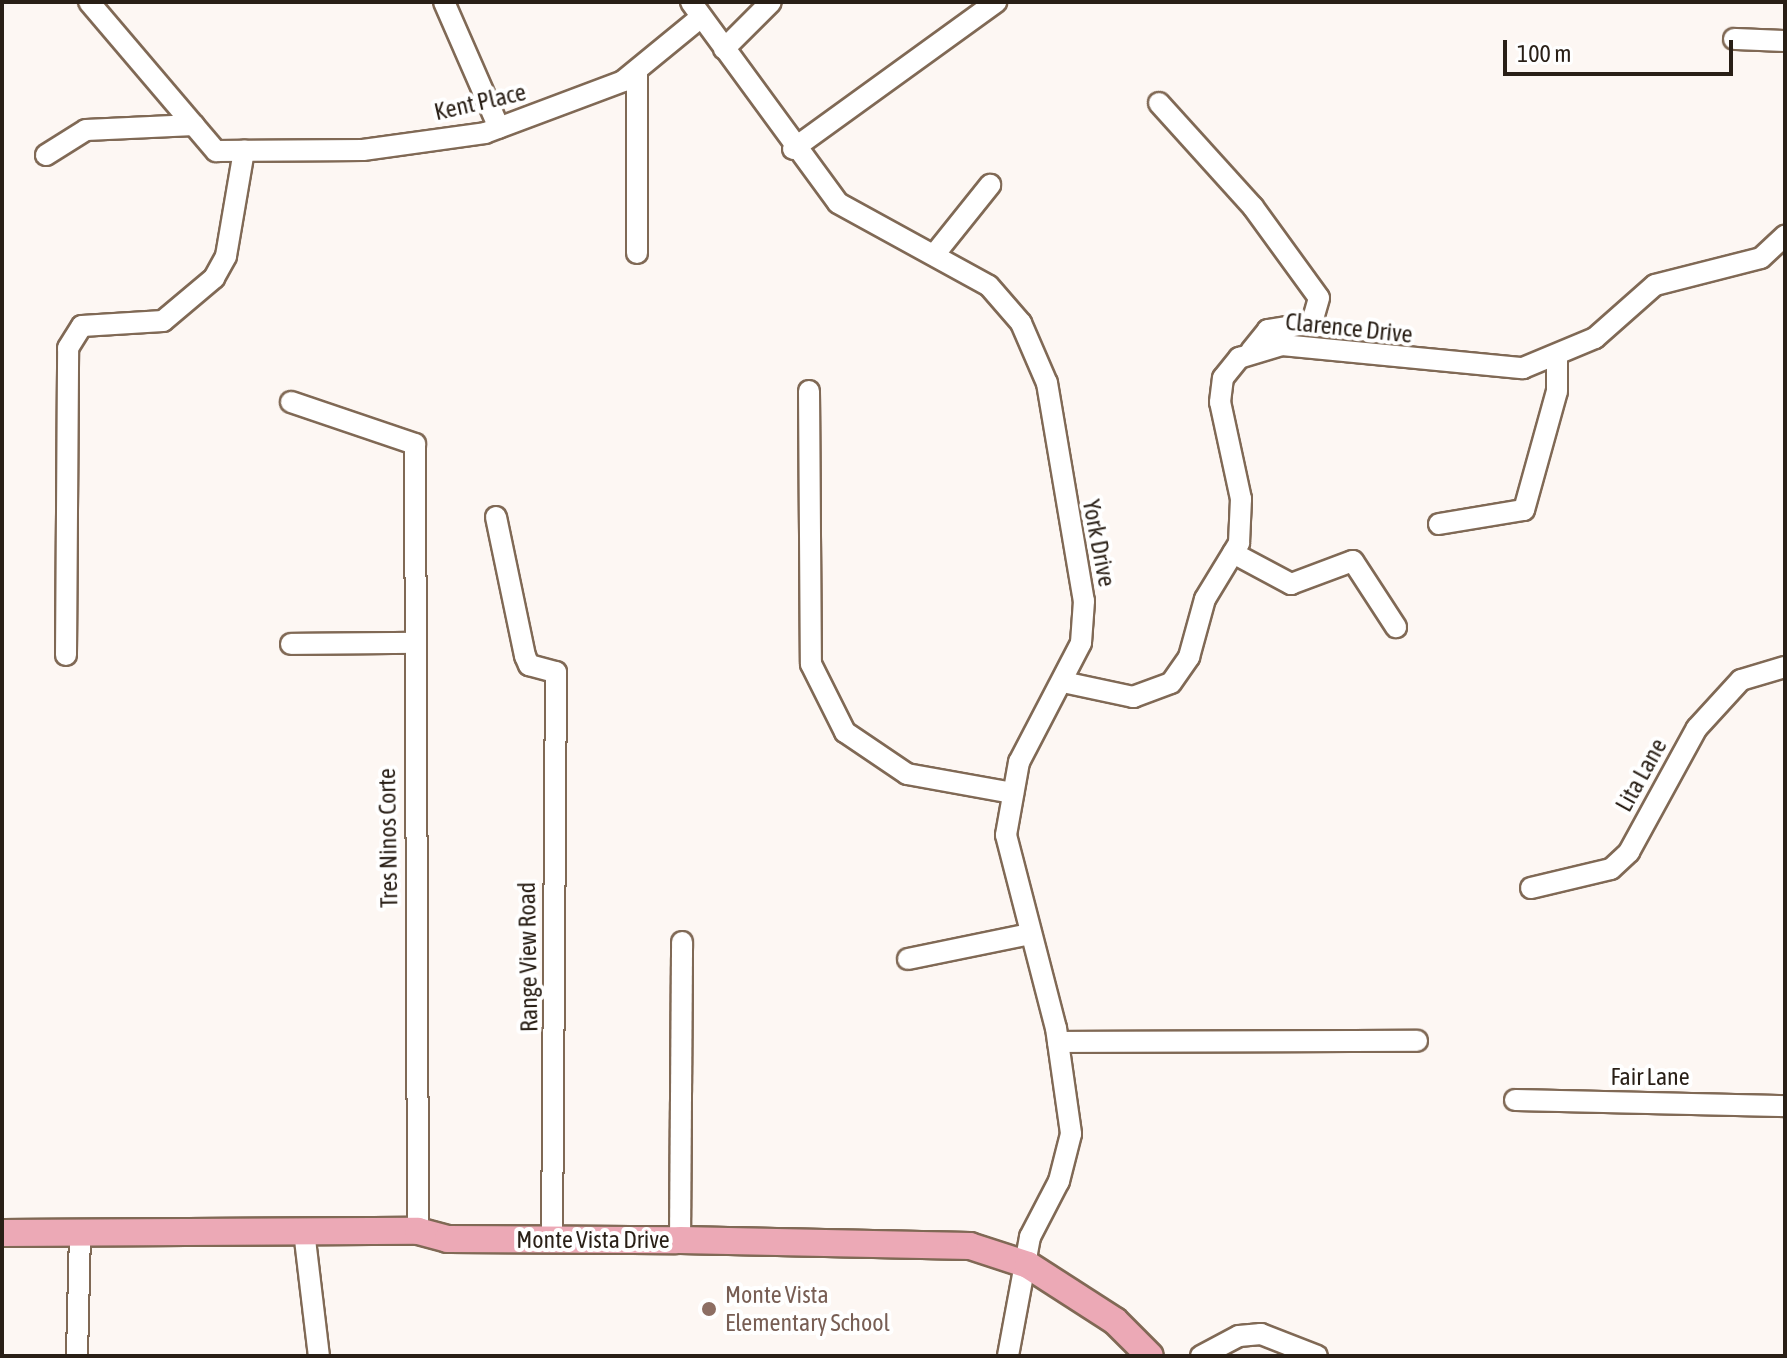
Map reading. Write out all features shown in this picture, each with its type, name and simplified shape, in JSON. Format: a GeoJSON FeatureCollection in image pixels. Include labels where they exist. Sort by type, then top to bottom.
{"type":"FeatureCollection","features":[{"type":"Feature","properties":{"kind":"main road","name":"Monte Vista Drive"},"geometry":{"type":"LineString","coordinates":[[2,1233],[418,1231],[552,1241],[907,1239],[970,1246],[1028,1265],[1115,1321],[1150,1356]]}},
{"type":"Feature","properties":{"kind":"street","name":"Kent Place"},"geometry":{"type":"LineString","coordinates":[[89,2],[216,151],[363,150],[499,128],[637,72],[696,10]]}},
{"type":"Feature","properties":{"kind":"street"},"geometry":{"type":"LineString","coordinates":[[444,2],[499,128]]}},
{"type":"Feature","properties":{"kind":"street"},"geometry":{"type":"LineString","coordinates":[[719,43],[752,2]]}},
{"type":"Feature","properties":{"kind":"street"},"geometry":{"type":"LineString","coordinates":[[719,43],[771,2]]}},
{"type":"Feature","properties":{"kind":"street"},"geometry":{"type":"LineString","coordinates":[[793,149],[996,2]]}},
{"type":"Feature","properties":{"kind":"street","name":"York Drive"},"geometry":{"type":"LineString","coordinates":[[696,10],[793,149],[861,221],[934,255],[989,286],[1021,323],[1047,383],[1084,601],[1081,643],[1063,682],[1031,733],[1013,793],[1008,861],[1058,1042],[1071,1134],[1059,1181],[1030,1237],[1028,1265],[1008,1356]]}},
{"type":"Feature","properties":{"kind":"street"},"geometry":{"type":"LineString","coordinates":[[1734,39],[1785,41]]}},
{"type":"Feature","properties":{"kind":"street"},"geometry":{"type":"LineString","coordinates":[[637,72],[637,253]]}},
{"type":"Feature","properties":{"kind":"street"},"geometry":{"type":"LineString","coordinates":[[1063,682],[1133,697],[1171,683],[1189,657],[1205,599],[1233,553],[1242,516],[1220,402],[1223,378],[1250,353],[1268,330],[1312,323],[1319,298],[1253,207],[1159,103]]}},
{"type":"Feature","properties":{"kind":"street"},"geometry":{"type":"LineString","coordinates":[[46,155],[86,130],[194,125]]}},
{"type":"Feature","properties":{"kind":"street"},"geometry":{"type":"LineString","coordinates":[[66,655],[68,348],[82,326],[163,321],[214,278],[226,256],[244,151]]}},
{"type":"Feature","properties":{"kind":"street"},"geometry":{"type":"LineString","coordinates":[[934,255],[990,185]]}},
{"type":"Feature","properties":{"kind":"street","name":"Clarence Drive"},"geometry":{"type":"LineString","coordinates":[[1250,353],[1282,345],[1477,369],[1557,359],[1595,338],[1655,285],[1761,258],[1785,236]]}},
{"type":"Feature","properties":{"kind":"street"},"geometry":{"type":"LineString","coordinates":[[1439,524],[1524,510],[1557,391],[1557,359]]}},
{"type":"Feature","properties":{"kind":"street"},"geometry":{"type":"LineString","coordinates":[[809,391],[807,558],[811,664],[845,732],[907,774],[1013,793]]}},
{"type":"Feature","properties":{"kind":"street","name":"Tres Ninos Corte"},"geometry":{"type":"LineString","coordinates":[[291,402],[415,444],[411,643],[418,1231]]}},
{"type":"Feature","properties":{"kind":"street","name":"Range View Road"},"geometry":{"type":"LineString","coordinates":[[496,517],[525,656],[529,665],[556,672],[552,1241]]}},
{"type":"Feature","properties":{"kind":"street"},"geometry":{"type":"LineString","coordinates":[[1233,553],[1291,584],[1353,561],[1396,627]]}},
{"type":"Feature","properties":{"kind":"street"},"geometry":{"type":"LineString","coordinates":[[291,644],[411,643]]}},
{"type":"Feature","properties":{"kind":"street","name":"Lita Lane"},"geometry":{"type":"LineString","coordinates":[[1531,888],[1611,869],[1629,852],[1697,728],[1741,680],[1785,667]]}},
{"type":"Feature","properties":{"kind":"street"},"geometry":{"type":"LineString","coordinates":[[908,959],[1030,934]]}},
{"type":"Feature","properties":{"kind":"street"},"geometry":{"type":"LineString","coordinates":[[678,1240],[682,942]]}},
{"type":"Feature","properties":{"kind":"street"},"geometry":{"type":"LineString","coordinates":[[1058,1042],[1417,1041]]}},
{"type":"Feature","properties":{"kind":"street","name":"Fair Lane"},"geometry":{"type":"LineString","coordinates":[[1515,1100],[1785,1106]]}},
{"type":"Feature","properties":{"kind":"street"},"geometry":{"type":"LineString","coordinates":[[77,1356],[80,1231]]}},
{"type":"Feature","properties":{"kind":"street"},"geometry":{"type":"LineString","coordinates":[[304,1231],[319,1356]]}},
{"type":"Feature","properties":{"kind":"street"},"geometry":{"type":"LineString","coordinates":[[1201,1356],[1239,1336],[1261,1334],[1317,1356]]}},
{"type":"Feature","properties":{"kind":"place","name":"Monte Vista Elementary School"},"geometry":{"type":"Point","coordinates":[709,1309]}}]}
